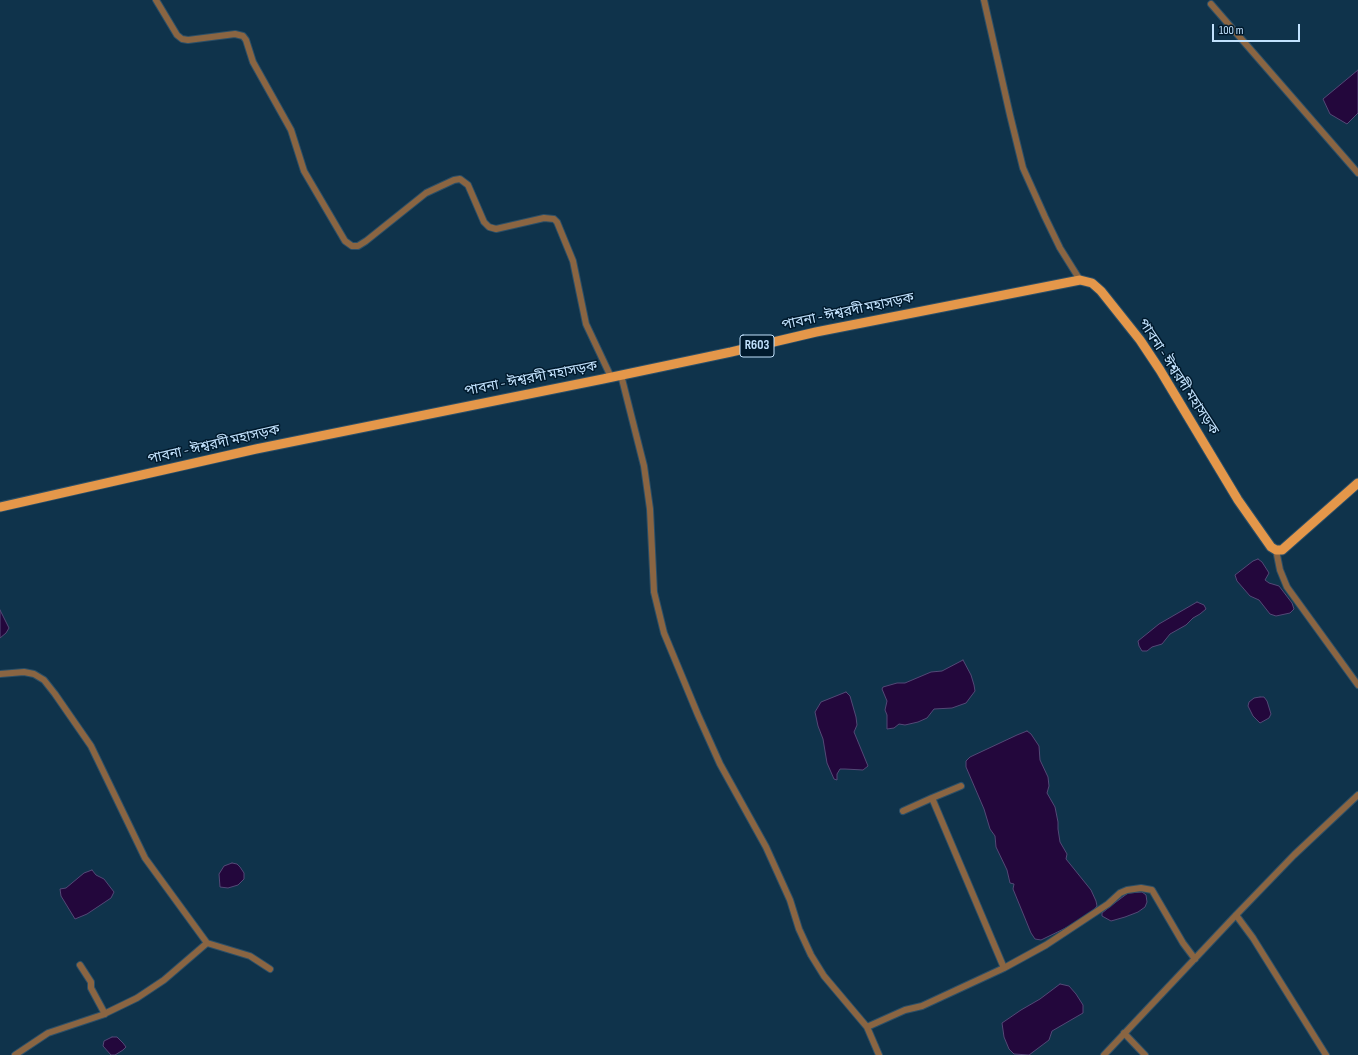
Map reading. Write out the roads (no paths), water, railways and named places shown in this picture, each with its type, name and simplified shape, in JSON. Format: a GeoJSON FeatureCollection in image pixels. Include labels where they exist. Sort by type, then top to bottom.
{"type":"FeatureCollection","features":[{"type":"Feature","properties":{"kind":"main road","name":"পাবনা - ঈশ্বরদী মহাসড়ক"},"geometry":{"type":"LineString","coordinates":[[0,507],[256,449],[609,372],[621,375],[731,352],[816,332],[1080,280],[1092,284],[1102,291],[1140,340],[1160,370],[1238,500],[1272,547],[1276,550]]}},
{"type":"Feature","properties":{"kind":"main road"},"geometry":{"type":"LineString","coordinates":[[1276,550],[1282,550],[1358,483]]}},
{"type":"Feature","properties":{"kind":"street"},"geometry":{"type":"LineString","coordinates":[[156,0],[177,34],[182,39],[188,40],[236,34],[242,36],[246,40],[252,62],[291,130],[304,171],[348,244],[355,247],[366,241],[426,193],[454,180],[463,180],[468,185],[484,222],[489,227],[496,229],[544,218],[552,218],[557,222],[573,262],[586,324],[609,372]]}},
{"type":"Feature","properties":{"kind":"street"},"geometry":{"type":"LineString","coordinates":[[984,0],[1023,168],[1057,242],[1080,280]]}},
{"type":"Feature","properties":{"kind":"street"},"geometry":{"type":"LineString","coordinates":[[1211,4],[1358,173]]}},
{"type":"Feature","properties":{"kind":"street"},"geometry":{"type":"LineString","coordinates":[[621,375],[644,466],[650,509],[654,592],[664,633],[720,764],[766,848],[781,880],[790,900],[799,929],[811,956],[824,976],[867,1027],[879,1055]]}},
{"type":"Feature","properties":{"kind":"street"},"geometry":{"type":"LineString","coordinates":[[1276,550],[1280,570],[1287,588],[1358,685]]}},
{"type":"Feature","properties":{"kind":"street"},"geometry":{"type":"LineString","coordinates":[[0,674],[24,672],[34,674],[44,680],[55,694],[91,746],[145,858],[207,943],[250,956],[270,969]]}},
{"type":"Feature","properties":{"kind":"street"},"geometry":{"type":"LineString","coordinates":[[903,811],[961,786]]}},
{"type":"Feature","properties":{"kind":"street"},"geometry":{"type":"LineString","coordinates":[[1104,1055],[1236,914],[1358,795]]}},
{"type":"Feature","properties":{"kind":"street"},"geometry":{"type":"LineString","coordinates":[[932,798],[1004,968]]}},
{"type":"Feature","properties":{"kind":"street"},"geometry":{"type":"LineString","coordinates":[[867,1027],[905,1010],[922,1006],[1004,968],[1046,945],[1108,904],[1120,894],[1135,888],[1146,888],[1152,890],[1183,943],[1195,959]]}},
{"type":"Feature","properties":{"kind":"street"},"geometry":{"type":"LineString","coordinates":[[1236,914],[1253,938],[1326,1055]]}},
{"type":"Feature","properties":{"kind":"street"},"geometry":{"type":"LineString","coordinates":[[15,1055],[48,1033],[105,1014],[137,998],[164,980],[207,943]]}},
{"type":"Feature","properties":{"kind":"street"},"geometry":{"type":"LineString","coordinates":[[80,965],[91,982],[91,988],[105,1014]]}},
{"type":"Feature","properties":{"kind":"street"},"geometry":{"type":"LineString","coordinates":[[1124,1033],[1145,1055]]}}]}
